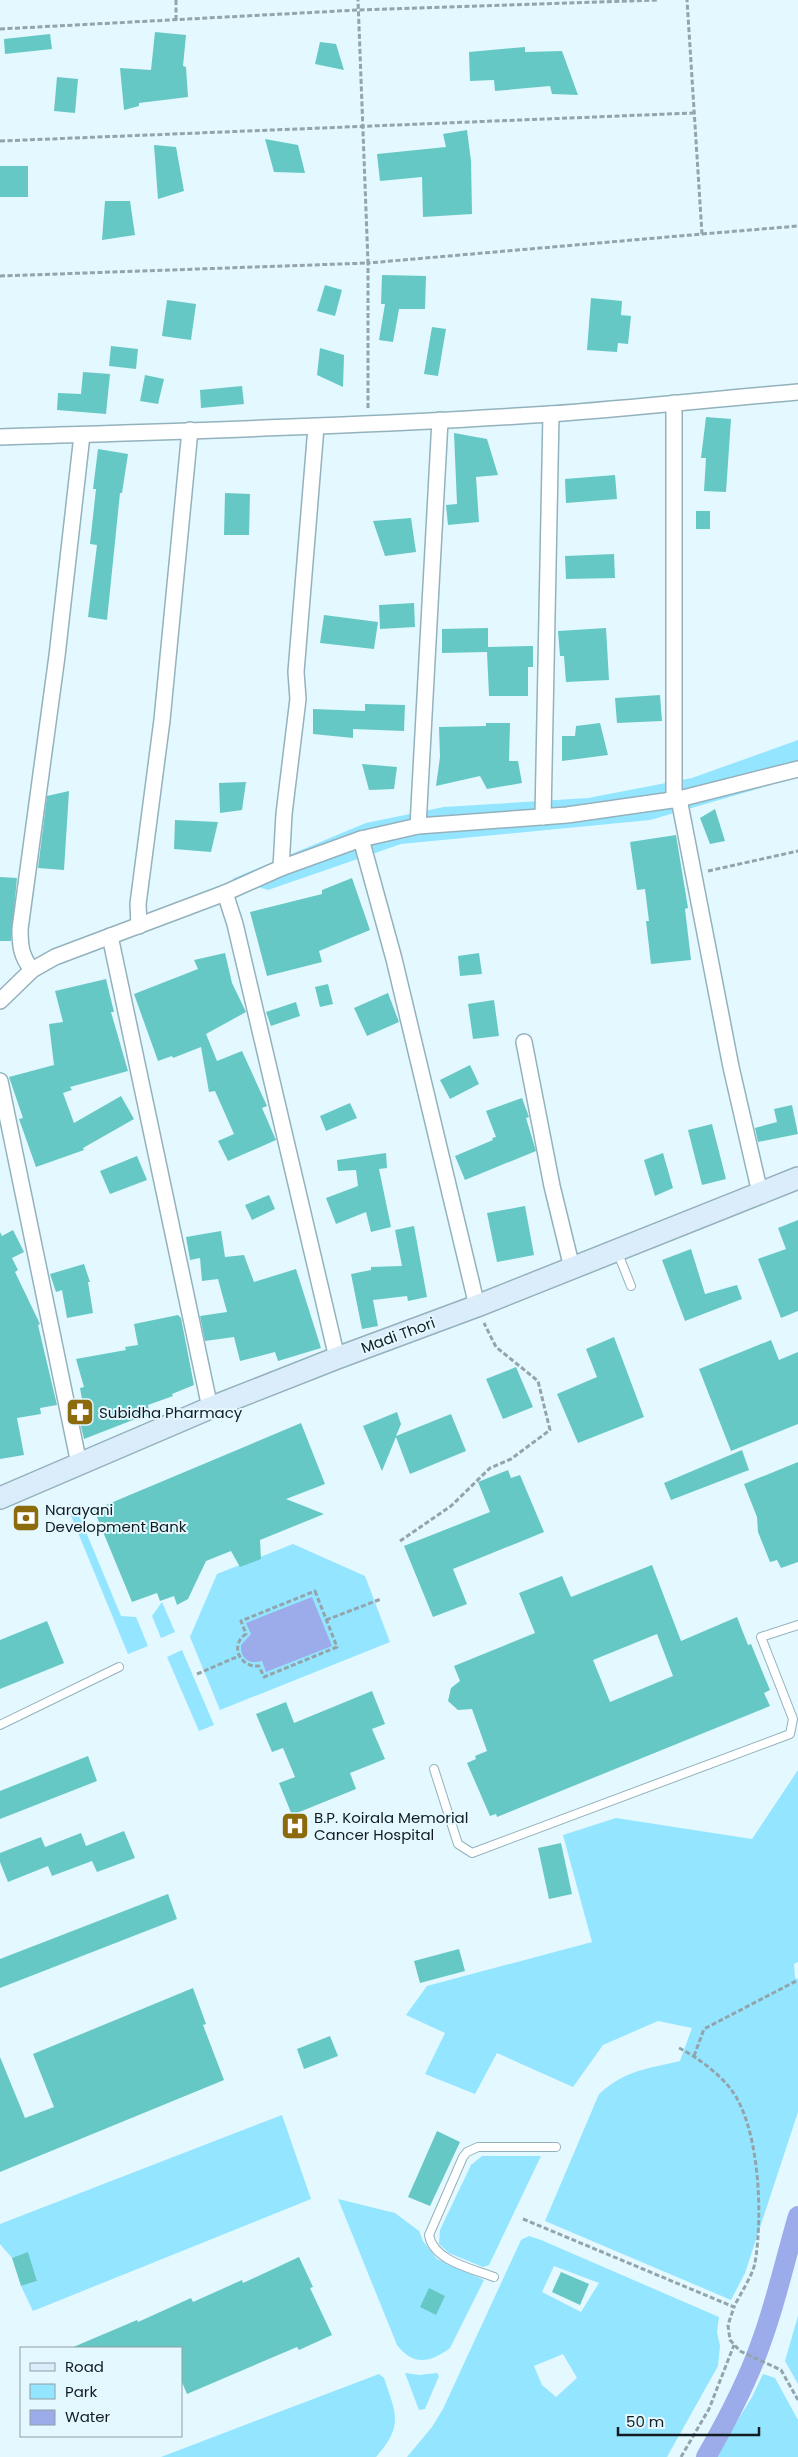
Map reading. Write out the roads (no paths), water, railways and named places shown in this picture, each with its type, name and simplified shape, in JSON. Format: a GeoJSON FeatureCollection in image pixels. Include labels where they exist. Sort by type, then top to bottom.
{"type":"FeatureCollection","features":[{"type":"Feature","properties":{"kind":"main road","name":"Madi Thori"},"geometry":{"type":"LineString","coordinates":[[0,1498],[210,1408],[336,1358],[477,1306],[798,1178]]}},
{"type":"Feature","properties":{"kind":"street"},"geometry":{"type":"LineString","coordinates":[[0,437],[316,427],[551,414],[798,392]]}},
{"type":"Feature","properties":{"kind":"street"},"geometry":{"type":"LineString","coordinates":[[674,403],[676,800],[694,874],[731,1067],[760,1192]]}},
{"type":"Feature","properties":{"kind":"street"},"geometry":{"type":"LineString","coordinates":[[543,817],[551,414]]}},
{"type":"Feature","properties":{"kind":"street"},"geometry":{"type":"LineString","coordinates":[[418,826],[440,420]]}},
{"type":"Feature","properties":{"kind":"street"},"geometry":{"type":"LineString","coordinates":[[281,868],[284,814],[298,699],[296,672],[316,427]]}},
{"type":"Feature","properties":{"kind":"street"},"geometry":{"type":"LineString","coordinates":[[139,926],[138,904],[162,720],[190,430]]}},
{"type":"Feature","properties":{"kind":"street"},"geometry":{"type":"LineString","coordinates":[[32,970],[23,959],[20,945],[20,929],[57,656],[82,434]]}},
{"type":"Feature","properties":{"kind":"street"},"geometry":{"type":"LineString","coordinates":[[0,1001],[32,970],[55,957],[225,893],[281,868],[361,839],[418,826],[543,817],[676,800],[798,769]]}},
{"type":"Feature","properties":{"kind":"street"},"geometry":{"type":"LineString","coordinates":[[361,839],[394,959],[477,1306]]}},
{"type":"Feature","properties":{"kind":"street"},"geometry":{"type":"LineString","coordinates":[[225,893],[235,924],[336,1358]]}},
{"type":"Feature","properties":{"kind":"street"},"geometry":{"type":"LineString","coordinates":[[110,936],[210,1408]]}},
{"type":"Feature","properties":{"kind":"street"},"geometry":{"type":"LineString","coordinates":[[524,1042],[552,1186],[572,1268]]}},
{"type":"Feature","properties":{"kind":"street"},"geometry":{"type":"LineString","coordinates":[[0,1081],[79,1464]]}},
{"type":"Feature","properties":{"kind":"lane"},"geometry":{"type":"LineString","coordinates":[[617,1250],[631,1286]]}},
{"type":"Feature","properties":{"kind":"lane"},"geometry":{"type":"LineString","coordinates":[[434,1769],[458,1844],[472,1853],[790,1734],[793,1719],[761,1637],[798,1625]]}},
{"type":"Feature","properties":{"kind":"lane"},"geometry":{"type":"LineString","coordinates":[[0,1725],[119,1667]]}},
{"type":"Feature","properties":{"kind":"lane"},"geometry":{"type":"LineString","coordinates":[[494,2277],[444,2256],[430,2243],[429,2235],[463,2157],[478,2147],[556,2146]]}},
{"type":"Feature","properties":{"kind":"water"},"geometry":{"type":"Polygon","coordinates":[[[312,1597],[332,1646],[266,1672],[262,1661],[253,1662],[244,1657],[241,1645],[251,1634],[246,1623],[312,1597]]]}},
{"type":"Feature","properties":{"kind":"waterway"},"geometry":{"type":"LineString","coordinates":[[706,2457],[738,2398],[757,2353],[773,2307],[798,2216]]}},
{"type":"Feature","properties":{"kind":"place","name":"Subidha Pharmacy"},"geometry":{"type":"Point","coordinates":[80,1412]}},
{"type":"Feature","properties":{"kind":"place","name":"Narayani Development Bank"},"geometry":{"type":"Point","coordinates":[26,1518]}},
{"type":"Feature","properties":{"kind":"place","name":"B.P. Koirala Memorial Cancer Hospital"},"geometry":{"type":"Point","coordinates":[295,1826]}}]}
